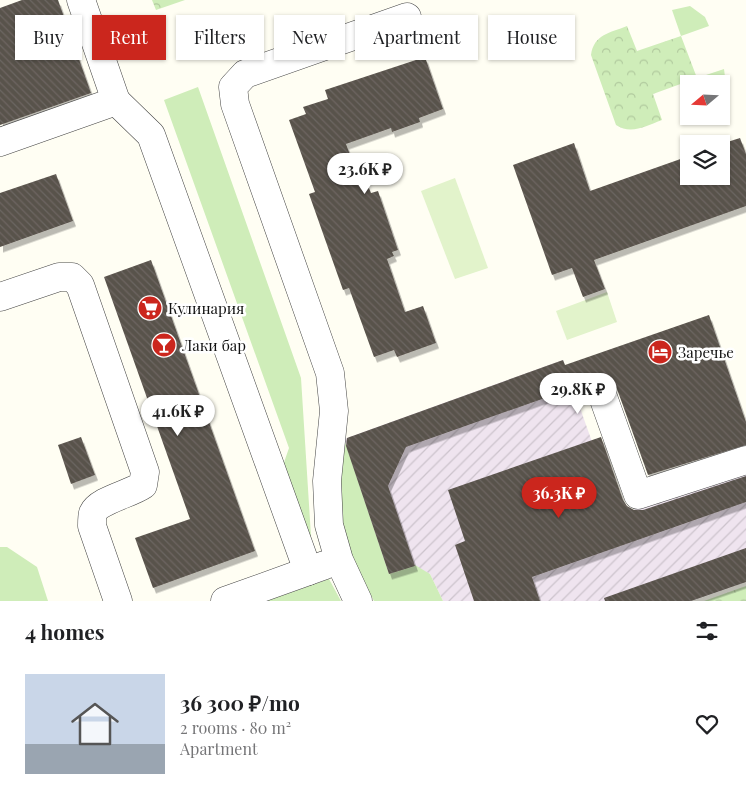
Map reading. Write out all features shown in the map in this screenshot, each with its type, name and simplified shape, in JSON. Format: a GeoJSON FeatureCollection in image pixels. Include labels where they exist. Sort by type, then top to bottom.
{"type":"FeatureCollection","features":[{"type":"Feature","properties":{"kind":"lane"},"geometry":{"type":"LineString","coordinates":[[81,0],[116,100],[151,135],[308,571]]}},
{"type":"Feature","properties":{"kind":"lane"},"geometry":{"type":"LineString","coordinates":[[355,35],[245,74],[233,87],[235,104],[330,373],[334,411],[327,481],[329,525],[339,560],[358,601]]}},
{"type":"Feature","properties":{"kind":"lane"},"geometry":{"type":"LineString","coordinates":[[0,142],[116,100]]}},
{"type":"Feature","properties":{"kind":"lane"},"geometry":{"type":"LineString","coordinates":[[0,297],[59,277],[72,278],[80,285],[145,472],[143,485],[134,491],[101,504],[93,514],[92,526],[118,601]]}},
{"type":"Feature","properties":{"kind":"lane"},"geometry":{"type":"LineString","coordinates":[[602,394],[638,495],[746,460]]}},
{"type":"Feature","properties":{"kind":"lane"},"geometry":{"type":"LineString","coordinates":[[225,601],[339,560]]}},
{"type":"Feature","properties":{"kind":"shaded area"},"geometry":{"type":"Polygon","coordinates":[[[563,360],[618,515],[746,472],[746,582],[691,601],[443,601],[430,574],[415,566],[389,574],[344,439],[563,360]]]}},
{"type":"Feature","properties":{"kind":"green space"},"geometry":{"type":"Polygon","coordinates":[[[152,0],[185,0],[156,10],[152,0]]]}},
{"type":"Feature","properties":{"kind":"green space"},"geometry":{"type":"Polygon","coordinates":[[[690,6],[705,17],[709,26],[681,36],[672,10],[690,6]]]}},
{"type":"Feature","properties":{"kind":"green space"},"geometry":{"type":"Polygon","coordinates":[[[627,26],[637,51],[681,36],[696,75],[680,75],[680,84],[653,94],[662,120],[633,129],[622,128],[616,125],[591,55],[599,38],[627,26]]]}},
{"type":"Feature","properties":{"kind":"green space"},"geometry":{"type":"Polygon","coordinates":[[[724,69],[725,75],[706,75],[724,69]]]}},
{"type":"Feature","properties":{"kind":"green space"},"geometry":{"type":"Polygon","coordinates":[[[198,87],[301,378],[312,552],[281,471],[289,448],[164,100],[198,87]]]}},
{"type":"Feature","properties":{"kind":"green space"},"geometry":{"type":"Polygon","coordinates":[[[455,178],[488,268],[455,279],[421,191],[455,178]]]}},
{"type":"Feature","properties":{"kind":"green space"},"geometry":{"type":"Polygon","coordinates":[[[607,292],[617,322],[567,340],[556,311],[607,292]]]}},
{"type":"Feature","properties":{"kind":"green space"},"geometry":{"type":"Polygon","coordinates":[[[344,439],[389,574],[415,565],[430,574],[443,601],[374,601],[346,549],[339,482],[344,439]]]}},
{"type":"Feature","properties":{"kind":"green space"},"geometry":{"type":"Polygon","coordinates":[[[0,547],[7,547],[37,567],[48,601],[0,601],[0,547]]]}},
{"type":"Feature","properties":{"kind":"green space"},"geometry":{"type":"Polygon","coordinates":[[[329,579],[341,601],[266,601],[329,579]]]}},
{"type":"Feature","properties":{"kind":"green space"},"geometry":{"type":"Polygon","coordinates":[[[746,586],[746,601],[704,601],[746,586]]]}},
{"type":"Feature","properties":{"kind":"building"},"geometry":{"type":"Polygon","coordinates":[[[22,0],[58,0],[63,15],[15,15],[15,60],[79,60],[91,93],[0,125],[0,8],[22,0]]]}},
{"type":"Feature","properties":{"kind":"building"},"geometry":{"type":"Polygon","coordinates":[[[416,60],[426,60],[443,109],[419,118],[420,122],[392,132],[391,128],[346,144],[363,190],[369,188],[371,193],[378,191],[398,250],[392,252],[394,256],[387,259],[405,312],[423,306],[436,343],[397,357],[394,350],[374,357],[349,288],[343,290],[309,194],[315,192],[289,120],[306,114],[303,107],[328,99],[325,90],[416,60]]]}},
{"type":"Feature","properties":{"kind":"building"},"geometry":{"type":"Polygon","coordinates":[[[740,138],[746,154],[746,206],[594,260],[605,289],[583,297],[572,268],[552,275],[513,165],[574,143],[590,191],[680,159],[680,185],[730,185],[730,141],[740,138]]]}},
{"type":"Feature","properties":{"kind":"building"},"geometry":{"type":"Polygon","coordinates":[[[56,174],[73,221],[0,247],[0,193],[56,174]]]}},
{"type":"Feature","properties":{"kind":"building"},"geometry":{"type":"Polygon","coordinates":[[[151,260],[255,551],[153,588],[135,538],[190,519],[104,277],[151,260]]]}},
{"type":"Feature","properties":{"kind":"building"},"geometry":{"type":"Polygon","coordinates":[[[709,315],[746,422],[746,445],[648,475],[617,389],[607,376],[406,447],[388,486],[415,566],[389,574],[346,446],[347,438],[563,360],[565,365],[709,315]]]}},
{"type":"Feature","properties":{"kind":"building"},"geometry":{"type":"Polygon","coordinates":[[[81,437],[95,475],[71,484],[58,445],[81,437]]]}},
{"type":"Feature","properties":{"kind":"building"},"geometry":{"type":"Polygon","coordinates":[[[601,437],[623,500],[627,506],[634,510],[643,510],[746,476],[746,502],[532,577],[540,601],[474,601],[455,545],[465,541],[448,490],[601,437]]]}},
{"type":"Feature","properties":{"kind":"building"},"geometry":{"type":"Polygon","coordinates":[[[746,548],[746,582],[691,601],[605,601],[604,598],[746,548]]]}},
{"type":"Feature","properties":{"kind":"place","name":"Кулинария"},"geometry":{"type":"Point","coordinates":[150,308]}},
{"type":"Feature","properties":{"kind":"place","name":"Лаки бар"},"geometry":{"type":"Point","coordinates":[164,345]}},
{"type":"Feature","properties":{"kind":"place","name":"Заречье"},"geometry":{"type":"Point","coordinates":[660,352]}}]}
